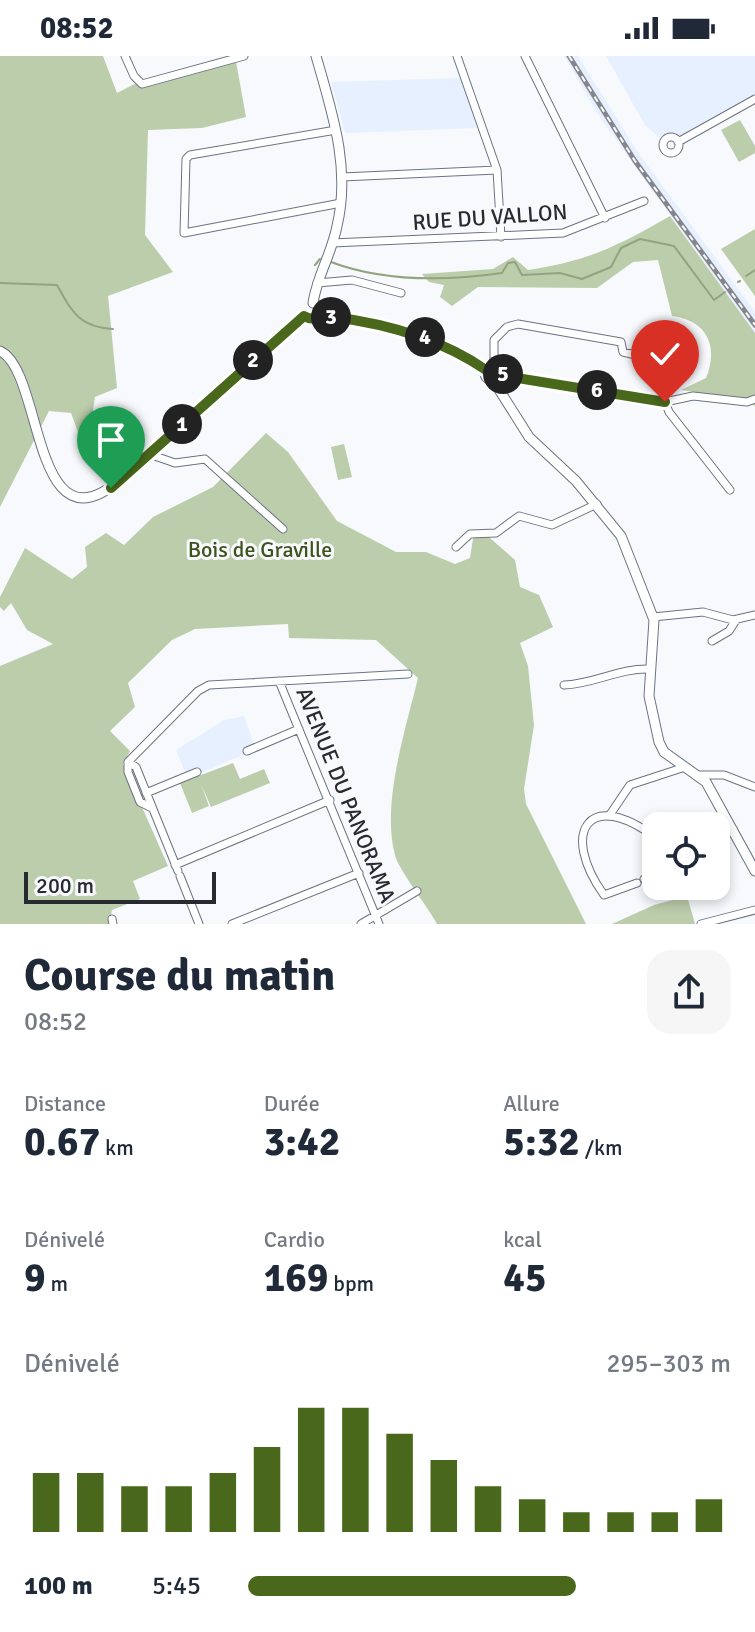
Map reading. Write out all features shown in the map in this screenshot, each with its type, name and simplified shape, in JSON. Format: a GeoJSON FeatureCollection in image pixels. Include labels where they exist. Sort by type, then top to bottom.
{"type":"FeatureCollection","features":[{"type":"Feature","properties":{"kind":"street"},"geometry":{"type":"LineString","coordinates":[[125,56],[134,76],[142,84],[244,56]]}},
{"type":"Feature","properties":{"kind":"street"},"geometry":{"type":"LineString","coordinates":[[0,351],[13,359],[23,376],[43,457],[54,478],[66,490],[83,496],[111,488],[308,318],[319,314],[315,304],[316,283],[332,243],[341,203],[342,177],[336,130],[316,56]]}},
{"type":"Feature","properties":{"kind":"street"},"geometry":{"type":"LineString","coordinates":[[457,56],[497,170],[501,237]]}},
{"type":"Feature","properties":{"kind":"street"},"geometry":{"type":"LineString","coordinates":[[525,56],[605,218]]}},
{"type":"Feature","properties":{"kind":"street"},"geometry":{"type":"LineString","coordinates":[[678,142],[755,99]]}},
{"type":"Feature","properties":{"kind":"street"},"geometry":{"type":"LineString","coordinates":[[336,130],[190,155],[186,159],[184,233],[341,203]]}},
{"type":"Feature","properties":{"kind":"street"},"geometry":{"type":"LineString","coordinates":[[342,177],[497,170]]}},
{"type":"Feature","properties":{"kind":"street","name":"RUE DU VALLON"},"geometry":{"type":"LineString","coordinates":[[332,243],[563,233],[644,201]]}},
{"type":"Feature","properties":{"kind":"street"},"geometry":{"type":"LineString","coordinates":[[316,283],[352,280],[401,293]]}},
{"type":"Feature","properties":{"kind":"street"},"geometry":{"type":"LineString","coordinates":[[308,318],[303,306],[315,304],[332,317]]}},
{"type":"Feature","properties":{"kind":"street"},"geometry":{"type":"LineString","coordinates":[[308,318],[332,317],[431,339],[493,373],[665,402],[693,396],[751,401],[755,409]]}},
{"type":"Feature","properties":{"kind":"street"},"geometry":{"type":"LineString","coordinates":[[657,360],[623,352],[621,342],[518,324],[507,327],[494,340],[493,373],[529,437],[597,504],[621,536],[653,617],[649,696],[654,730],[664,752],[697,775],[712,791],[755,871]]}},
{"type":"Feature","properties":{"kind":"street"},"geometry":{"type":"LineString","coordinates":[[665,402],[669,412],[730,490]]}},
{"type":"Feature","properties":{"kind":"street"},"geometry":{"type":"LineString","coordinates":[[149,454],[175,463],[205,459],[283,529]]}},
{"type":"Feature","properties":{"kind":"street"},"geometry":{"type":"LineString","coordinates":[[456,547],[470,534],[496,533],[519,516],[552,525],[597,504]]}},
{"type":"Feature","properties":{"kind":"street"},"geometry":{"type":"LineString","coordinates":[[653,617],[703,612],[736,620],[755,615]]}},
{"type":"Feature","properties":{"kind":"street"},"geometry":{"type":"LineString","coordinates":[[712,641],[729,631],[736,620]]}},
{"type":"Feature","properties":{"kind":"street"},"geometry":{"type":"LineString","coordinates":[[564,685],[580,684],[628,669],[650,669]]}},
{"type":"Feature","properties":{"kind":"street"},"geometry":{"type":"LineString","coordinates":[[152,808],[140,802],[128,772],[128,762],[198,691],[209,685],[408,674]]}},
{"type":"Feature","properties":{"kind":"street","name":"AVENUE DU PANORAMA"},"geometry":{"type":"LineString","coordinates":[[279,681],[379,924]]}},
{"type":"Feature","properties":{"kind":"street"},"geometry":{"type":"LineString","coordinates":[[247,751],[299,729]]}},
{"type":"Feature","properties":{"kind":"street"},"geometry":{"type":"LineString","coordinates":[[128,762],[136,767],[199,924]]}},
{"type":"Feature","properties":{"kind":"street"},"geometry":{"type":"LineString","coordinates":[[609,816],[630,785],[685,767]]}},
{"type":"Feature","properties":{"kind":"street"},"geometry":{"type":"LineString","coordinates":[[146,793],[197,772]]}},
{"type":"Feature","properties":{"kind":"street"},"geometry":{"type":"LineString","coordinates":[[697,775],[724,775],[755,787]]}},
{"type":"Feature","properties":{"kind":"street"},"geometry":{"type":"LineString","coordinates":[[178,870],[330,800]]}},
{"type":"Feature","properties":{"kind":"street"},"geometry":{"type":"LineString","coordinates":[[642,828],[634,822],[609,816],[597,817],[585,827],[581,848],[604,895],[642,881]]}},
{"type":"Feature","properties":{"kind":"street"},"geometry":{"type":"LineString","coordinates":[[232,924],[359,873]]}},
{"type":"Feature","properties":{"kind":"street"},"geometry":{"type":"LineString","coordinates":[[361,924],[417,891]]}},
{"type":"Feature","properties":{"kind":"street"},"geometry":{"type":"LineString","coordinates":[[701,924],[755,910]]}},
{"type":"Feature","properties":{"kind":"shaded area"},"geometry":{"type":"Polygon","coordinates":[[[564,56],[578,56],[637,151],[755,312],[755,333],[601,119],[564,56]]]}},
{"type":"Feature","properties":{"kind":"shaded area"},"geometry":{"type":"Polygon","coordinates":[[[606,56],[755,56],[755,99],[678,142],[671,137],[664,142],[645,125],[606,56]]]}},
{"type":"Feature","properties":{"kind":"shaded area"},"geometry":{"type":"Polygon","coordinates":[[[460,78],[478,128],[345,133],[331,82],[460,78]]]}},
{"type":"Feature","properties":{"kind":"shaded area"},"geometry":{"type":"Polygon","coordinates":[[[244,716],[254,744],[246,748],[248,753],[200,773],[197,768],[185,772],[176,750],[224,720],[244,716]]]}},
{"type":"Feature","properties":{"kind":"green space"},"geometry":{"type":"Polygon","coordinates":[[[0,56],[103,56],[117,93],[144,79],[235,56],[246,117],[202,128],[148,130],[145,235],[173,272],[108,296],[117,388],[95,397],[90,429],[78,432],[71,413],[49,411],[0,507],[0,56]]]}},
{"type":"Feature","properties":{"kind":"green space"},"geometry":{"type":"Polygon","coordinates":[[[740,120],[755,146],[755,153],[739,162],[721,130],[740,120]]]}},
{"type":"Feature","properties":{"kind":"green space"},"geometry":{"type":"Polygon","coordinates":[[[670,216],[755,333],[755,406],[743,399],[681,390],[706,378],[710,367],[710,346],[702,329],[672,316],[658,260],[633,262],[597,288],[478,287],[452,306],[440,297],[444,285],[429,282],[422,274],[493,269],[513,257],[528,270],[568,262],[618,244],[670,216]]]}},
{"type":"Feature","properties":{"kind":"green space"},"geometry":{"type":"Polygon","coordinates":[[[755,229],[755,296],[721,249],[755,229]]]}},
{"type":"Feature","properties":{"kind":"green space","name":"Bois de Graville"},"geometry":{"type":"Polygon","coordinates":[[[266,433],[288,452],[337,521],[396,552],[426,552],[455,564],[470,558],[473,539],[482,531],[515,560],[520,587],[539,595],[553,627],[520,643],[528,666],[534,725],[524,789],[526,804],[586,924],[437,924],[397,861],[391,835],[397,766],[418,678],[376,640],[289,638],[288,624],[195,629],[172,640],[128,683],[135,707],[110,731],[130,751],[123,764],[168,866],[133,881],[140,899],[112,910],[109,924],[0,924],[0,666],[53,644],[27,630],[11,603],[4,611],[0,607],[0,597],[25,548],[72,579],[87,567],[85,547],[106,533],[124,545],[153,517],[213,487],[266,433]]]}},
{"type":"Feature","properties":{"kind":"green space"},"geometry":{"type":"Polygon","coordinates":[[[344,444],[352,477],[338,480],[331,447],[344,444]]]}},
{"type":"Feature","properties":{"kind":"green space"},"geometry":{"type":"Polygon","coordinates":[[[233,763],[240,779],[264,769],[270,783],[211,807],[201,784],[209,806],[192,813],[180,783],[233,763]]]}},
{"type":"Feature","properties":{"kind":"green space"},"geometry":{"type":"Polygon","coordinates":[[[688,900],[695,924],[612,924],[654,905],[688,900]]]}},
{"type":"Feature","properties":{"kind":"waterway"},"geometry":{"type":"LineString","coordinates":[[331,262],[351,269],[415,278],[502,273],[508,263],[515,262],[522,275],[560,273],[582,279],[611,267],[621,248],[640,239],[674,246],[714,300],[725,292]]}},
{"type":"Feature","properties":{"kind":"waterway"},"geometry":{"type":"LineString","coordinates":[[315,265],[320,259]]}},
{"type":"Feature","properties":{"kind":"waterway"},"geometry":{"type":"LineString","coordinates":[[746,276],[755,270]]}},
{"type":"Feature","properties":{"kind":"waterway"},"geometry":{"type":"LineString","coordinates":[[0,283],[57,285],[67,303],[84,321],[113,329]]}},
{"type":"Feature","properties":{"kind":"railway"},"geometry":{"type":"LineString","coordinates":[[569,56],[635,161],[755,325]]}},
{"type":"Feature","properties":{"kind":"route"},"geometry":{"type":"LineString","coordinates":[[111,488],[304,316],[311,320],[332,317],[412,333],[444,345],[486,370],[492,365],[499,370],[499,375],[665,402]]}}]}
